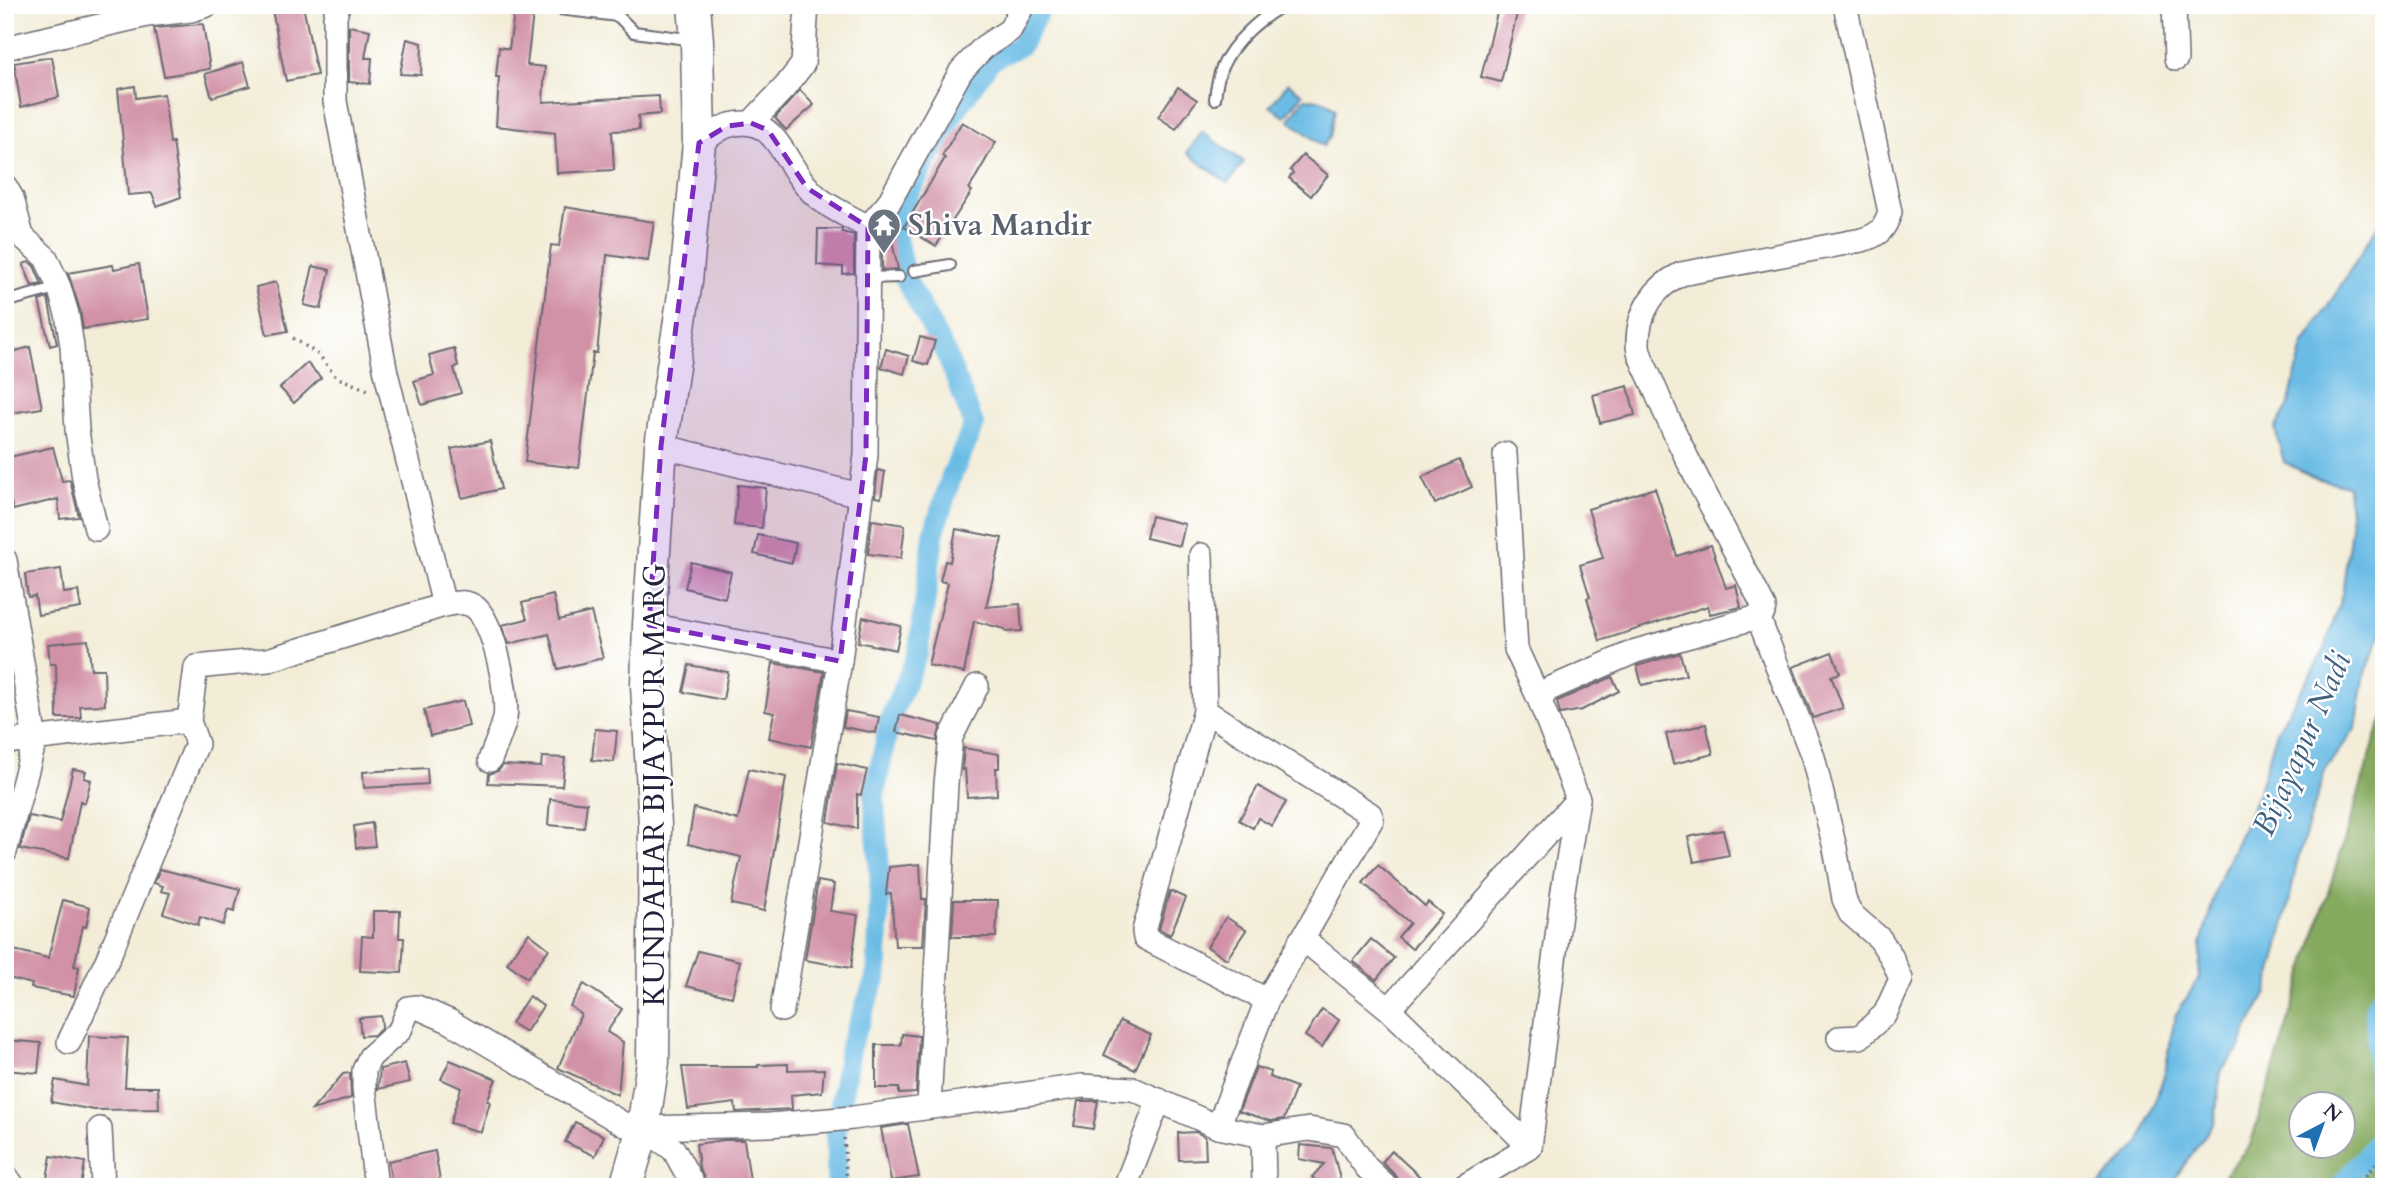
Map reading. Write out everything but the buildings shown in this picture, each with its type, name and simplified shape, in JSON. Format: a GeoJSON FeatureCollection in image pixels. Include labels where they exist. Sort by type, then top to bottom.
{"type":"FeatureCollection","features":[{"type":"Feature","properties":{"kind":"main road","name":"KUNDAHAR BIJAYPUR MARG"},"geometry":{"type":"LineString","coordinates":[[626,1187],[643,1128],[653,1062],[655,825],[647,685],[649,625],[661,446],[686,281],[699,143],[694,5]]}},
{"type":"Feature","properties":{"kind":"street"},"geometry":{"type":"LineString","coordinates":[[5,48],[147,15],[191,10],[207,5]]}},
{"type":"Feature","properties":{"kind":"street"},"geometry":{"type":"LineString","coordinates":[[338,5],[335,17],[335,102],[391,392],[444,605]]}},
{"type":"Feature","properties":{"kind":"street"},"geometry":{"type":"LineString","coordinates":[[751,123],[803,64],[807,5]]}},
{"type":"Feature","properties":{"kind":"street"},"geometry":{"type":"LineString","coordinates":[[782,1010],[840,661],[866,455],[868,227],[888,204],[961,71],[984,47],[1010,30],[1023,5]]}},
{"type":"Feature","properties":{"kind":"street"},"geometry":{"type":"LineString","coordinates":[[1540,701],[1547,690],[1636,651],[1758,617],[1763,613],[1764,607],[1667,417],[1637,345],[1640,317],[1657,290],[1681,274],[1861,240],[1877,236],[1883,229],[1890,212],[1845,5]]}},
{"type":"Feature","properties":{"kind":"street"},"geometry":{"type":"LineString","coordinates":[[2174,5],[2176,59]]}},
{"type":"Feature","properties":{"kind":"street"},"geometry":{"type":"LineString","coordinates":[[699,143],[727,126],[751,123],[768,130],[807,188],[868,227]]}},
{"type":"Feature","properties":{"kind":"street"},"geometry":{"type":"LineString","coordinates":[[5,186],[12,198],[22,236],[46,258],[59,287],[72,346],[78,442],[96,529]]}},
{"type":"Feature","properties":{"kind":"street"},"geometry":{"type":"LineString","coordinates":[[661,446],[860,495]]}},
{"type":"Feature","properties":{"kind":"street"},"geometry":{"type":"LineString","coordinates":[[1505,454],[1516,649],[1540,701],[1578,799],[1563,890],[1530,1147]]}},
{"type":"Feature","properties":{"kind":"street"},"geometry":{"type":"LineString","coordinates":[[1201,555],[1205,710],[1144,931],[1145,937],[1267,1000]]}},
{"type":"Feature","properties":{"kind":"street"},"geometry":{"type":"LineString","coordinates":[[5,560],[35,740],[5,852]]}},
{"type":"Feature","properties":{"kind":"street"},"geometry":{"type":"LineString","coordinates":[[69,1042],[108,958],[197,744],[189,721],[196,667],[268,660],[461,601],[475,607],[486,621],[500,662],[506,716],[490,760]]}},
{"type":"Feature","properties":{"kind":"street"},"geometry":{"type":"LineString","coordinates":[[1758,617],[1813,757],[1847,906],[1850,913],[1880,939],[1901,979],[1885,1014],[1860,1037],[1839,1038]]}},
{"type":"Feature","properties":{"kind":"street"},"geometry":{"type":"LineString","coordinates":[[649,625],[840,661]]}},
{"type":"Feature","properties":{"kind":"street"},"geometry":{"type":"LineString","coordinates":[[929,1106],[946,784],[951,737],[977,686]]}},
{"type":"Feature","properties":{"kind":"street"},"geometry":{"type":"LineString","coordinates":[[1205,710],[1370,814],[1372,819],[1267,1000],[1217,1127]]}},
{"type":"Feature","properties":{"kind":"street"},"geometry":{"type":"LineString","coordinates":[[5,742],[189,721]]}},
{"type":"Feature","properties":{"kind":"street"},"geometry":{"type":"LineString","coordinates":[[1389,1009],[1578,799]]}},
{"type":"Feature","properties":{"kind":"street"},"geometry":{"type":"LineString","coordinates":[[1300,942],[1313,947],[1389,1009],[1530,1147]]}},
{"type":"Feature","properties":{"kind":"street"},"geometry":{"type":"LineString","coordinates":[[376,1187],[364,1070],[370,1057],[400,1030],[409,1008],[417,1007],[449,1021],[625,1125],[643,1128],[769,1125],[848,1118],[1082,1086],[1133,1089],[1217,1127],[1263,1136],[1309,1129],[1344,1135],[1366,1167],[1387,1187]]}},
{"type":"Feature","properties":{"kind":"street"},"geometry":{"type":"LineString","coordinates":[[1125,1187],[1159,1100]]}},
{"type":"Feature","properties":{"kind":"street"},"geometry":{"type":"LineString","coordinates":[[643,1128],[674,1150],[694,1187]]}},
{"type":"Feature","properties":{"kind":"street"},"geometry":{"type":"LineString","coordinates":[[100,1129],[103,1187]]}},
{"type":"Feature","properties":{"kind":"street"},"geometry":{"type":"LineString","coordinates":[[1263,1136],[1264,1187]]}},
{"type":"Feature","properties":{"kind":"street"},"geometry":{"type":"LineString","coordinates":[[1463,1187],[1530,1147]]}},
{"type":"Feature","properties":{"kind":"street"},"geometry":{"type":"LineString","coordinates":[[5,1175],[14,1187]]}},
{"type":"Feature","properties":{"kind":"lane"},"geometry":{"type":"LineString","coordinates":[[1214,99],[1222,67],[1233,51],[1257,24],[1284,5]]}},
{"type":"Feature","properties":{"kind":"lane"},"geometry":{"type":"LineString","coordinates":[[559,9],[618,16],[634,33],[697,41]]}},
{"type":"Feature","properties":{"kind":"lane"},"geometry":{"type":"LineString","coordinates":[[914,271],[950,265]]}},
{"type":"Feature","properties":{"kind":"lane"},"geometry":{"type":"LineString","coordinates":[[868,278],[899,277]]}},
{"type":"Feature","properties":{"kind":"lane"},"geometry":{"type":"LineString","coordinates":[[5,302],[59,287]]}},
{"type":"Feature","properties":{"kind":"path"},"geometry":{"type":"LineString","coordinates":[[293,338],[319,355],[336,377],[363,390],[391,392]]}},
{"type":"Feature","properties":{"kind":"path"},"geometry":{"type":"LineString","coordinates":[[848,1118],[846,1173],[850,1187]]}},
{"type":"Feature","properties":{"kind":"path"},"geometry":{"type":"LineString","coordinates":[[2357,1187],[2384,1152]]}},
{"type":"Feature","properties":{"kind":"highlighted area"},"geometry":{"type":"Polygon","coordinates":[[[751,123],[768,130],[807,188],[868,227],[866,455],[840,661],[649,625],[661,446],[699,143],[727,126],[751,123]]]}},
{"type":"Feature","properties":{"kind":"green space"},"geometry":{"type":"Polygon","coordinates":[[[2384,718],[2384,1187],[2214,1187],[2250,1145],[2384,718]]]}},
{"type":"Feature","properties":{"kind":"water"},"geometry":{"type":"Polygon","coordinates":[[[1288,83],[1303,94],[1285,117],[1270,106],[1288,83]]]}},
{"type":"Feature","properties":{"kind":"water"},"geometry":{"type":"Polygon","coordinates":[[[1305,98],[1325,101],[1335,109],[1330,137],[1323,146],[1289,120],[1305,98]]]}},
{"type":"Feature","properties":{"kind":"water"},"geometry":{"type":"Polygon","coordinates":[[[1202,132],[1244,162],[1228,183],[1187,153],[1202,132]]]}},
{"type":"Feature","properties":{"kind":"water","name":"Bijayapur Nadi"},"geometry":{"type":"Polygon","coordinates":[[[2384,216],[2384,419],[2379,461],[2384,490],[2384,625],[2364,678],[2356,728],[2326,768],[2297,862],[2267,993],[2239,1050],[2221,1070],[2215,1121],[2169,1187],[2097,1187],[2139,1144],[2165,1073],[2175,1016],[2199,978],[2201,944],[2218,882],[2257,797],[2277,731],[2325,649],[2342,594],[2351,528],[2348,486],[2315,478],[2284,462],[2275,429],[2288,406],[2303,346],[2384,216]]]}},
{"type":"Feature","properties":{"kind":"waterway"},"geometry":{"type":"LineString","coordinates":[[837,1187],[836,1132],[850,1047],[877,975],[880,878],[874,797],[890,719],[918,653],[934,532],[952,475],[974,425],[947,356],[905,278],[893,222],[951,117],[990,61],[1021,45],[1042,5]]}},
{"type":"Feature","properties":{"kind":"waterway"},"geometry":{"type":"LineString","coordinates":[[2340,1187],[2382,1137],[2375,1007],[2384,994]]}},
{"type":"Feature","properties":{"kind":"place","name":"Shiva Mandir"},"geometry":{"type":"Point","coordinates":[884,255]}}]}
